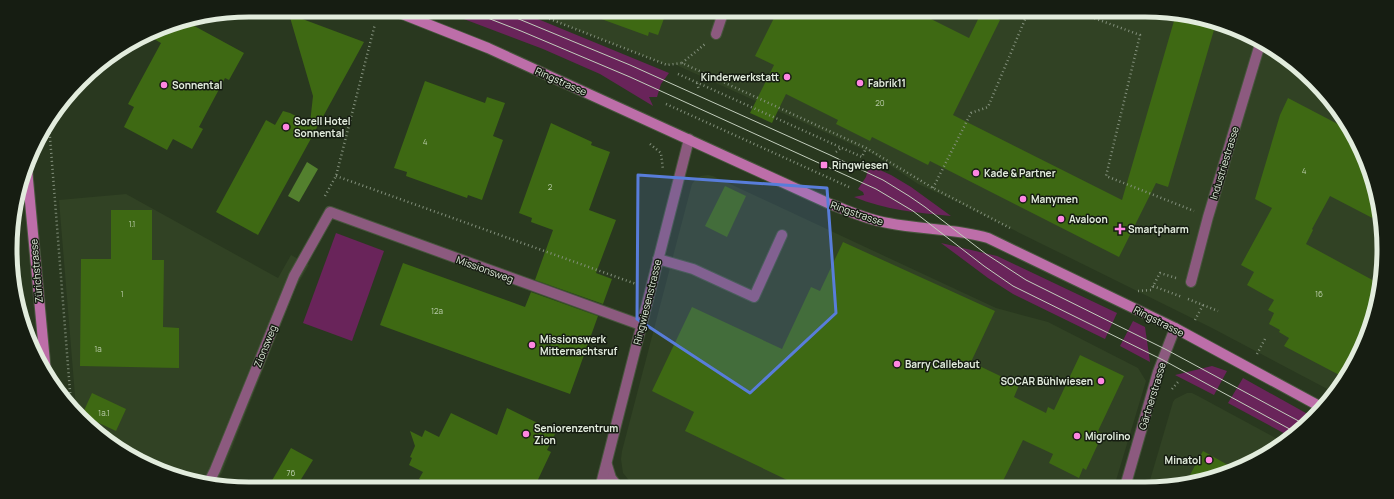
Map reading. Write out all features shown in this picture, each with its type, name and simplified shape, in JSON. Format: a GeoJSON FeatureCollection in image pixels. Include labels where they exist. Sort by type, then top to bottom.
{"type":"FeatureCollection","features":[{"type":"Feature","properties":{"kind":"main road","name":"Ringstrasse"},"geometry":{"type":"LineString","coordinates":[[410,17],[488,48],[830,204],[856,214],[888,223],[956,231],[988,238],[1175,328],[1317,405]]}},
{"type":"Feature","properties":{"kind":"main road","name":"Zürichstrasse"},"geometry":{"type":"LineString","coordinates":[[28,179],[45,359]]}},
{"type":"Feature","properties":{"kind":"street"},"geometry":{"type":"LineString","coordinates":[[716,34],[722,17]]}},
{"type":"Feature","properties":{"kind":"street","name":"Industriestrasse"},"geometry":{"type":"LineString","coordinates":[[1191,282],[1208,217],[1259,47]]}},
{"type":"Feature","properties":{"kind":"street","name":"Ringwiesenstrasse"},"geometry":{"type":"LineString","coordinates":[[602,482],[688,139]]}},
{"type":"Feature","properties":{"kind":"street","name":"Missionsweg"},"geometry":{"type":"LineString","coordinates":[[330,212],[641,325]]}},
{"type":"Feature","properties":{"kind":"street","name":"Zionsweg"},"geometry":{"type":"LineString","coordinates":[[211,479],[294,276],[330,212]]}},
{"type":"Feature","properties":{"kind":"street"},"geometry":{"type":"LineString","coordinates":[[658,259],[693,269],[754,297],[782,235]]}},
{"type":"Feature","properties":{"kind":"street","name":"Gärtnerstrasse"},"geometry":{"type":"LineString","coordinates":[[1126,482],[1158,372],[1175,328]]}},
{"type":"Feature","properties":{"kind":"street"},"geometry":{"type":"LineString","coordinates":[[607,465],[615,482]]}},
{"type":"Feature","properties":{"kind":"path"},"geometry":{"type":"LineString","coordinates":[[545,17],[667,65],[682,63],[866,148],[933,188],[1016,232]]}},
{"type":"Feature","properties":{"kind":"path"},"geometry":{"type":"LineString","coordinates":[[933,188],[971,113],[988,107],[1027,17]]}},
{"type":"Feature","properties":{"kind":"path"},"geometry":{"type":"LineString","coordinates":[[1091,17],[1140,35],[1106,176],[1208,217]]}},
{"type":"Feature","properties":{"kind":"path"},"geometry":{"type":"LineString","coordinates":[[322,203],[336,176],[375,24]]}},
{"type":"Feature","properties":{"kind":"path"},"geometry":{"type":"LineString","coordinates":[[682,63],[716,34]]}},
{"type":"Feature","properties":{"kind":"path"},"geometry":{"type":"LineString","coordinates":[[678,74],[862,157],[866,148]]}},
{"type":"Feature","properties":{"kind":"path"},"geometry":{"type":"LineString","coordinates":[[697,83],[699,90]]}},
{"type":"Feature","properties":{"kind":"path"},"geometry":{"type":"LineString","coordinates":[[666,104],[849,187]]}},
{"type":"Feature","properties":{"kind":"path"},"geometry":{"type":"LineString","coordinates":[[686,113],[690,110]]}},
{"type":"Feature","properties":{"kind":"path"},"geometry":{"type":"LineString","coordinates":[[49,131],[70,398]]}},
{"type":"Feature","properties":{"kind":"path"},"geometry":{"type":"LineString","coordinates":[[836,152],[841,148]]}},
{"type":"Feature","properties":{"kind":"path"},"geometry":{"type":"LineString","coordinates":[[827,172],[828,178]]}},
{"type":"Feature","properties":{"kind":"path"},"geometry":{"type":"LineString","coordinates":[[336,176],[636,284]]}},
{"type":"Feature","properties":{"kind":"path"},"geometry":{"type":"LineString","coordinates":[[1136,291],[1151,290],[1160,273],[1191,282]]}},
{"type":"Feature","properties":{"kind":"path"},"geometry":{"type":"LineString","coordinates":[[1195,320],[1203,305]]}},
{"type":"Feature","properties":{"kind":"path"},"geometry":{"type":"LineString","coordinates":[[1257,354],[1266,338]]}},
{"type":"Feature","properties":{"kind":"highlighted area"},"geometry":{"type":"Polygon","coordinates":[[[638,175],[827,188],[836,313],[750,393],[637,319],[638,175]]]}},
{"type":"Feature","properties":{"kind":"shaded area"},"geometry":{"type":"Polygon","coordinates":[[[458,17],[533,17],[669,73],[661,84],[657,97],[649,97],[653,106],[600,74],[543,49],[458,17]]]}},
{"type":"Feature","properties":{"kind":"shaded area"},"geometry":{"type":"Polygon","coordinates":[[[1160,17],[1190,21],[1219,29],[1261,48],[1274,56],[1298,75],[1329,108],[1346,133],[1353,147],[1365,175],[1369,189],[1373,204],[1377,234],[1377,265],[1373,295],[1365,324],[1346,366],[1330,390],[1212,328],[918,184],[873,154],[674,64],[667,65],[547,18],[1160,17]]]}},
{"type":"Feature","properties":{"kind":"shaded area"},"geometry":{"type":"Polygon","coordinates":[[[307,162],[318,169],[299,202],[288,196],[307,162]]]}},
{"type":"Feature","properties":{"kind":"shaded area"},"geometry":{"type":"Polygon","coordinates":[[[869,165],[891,175],[911,187],[951,216],[890,208],[854,197],[864,195],[863,192],[858,189],[866,177],[869,165]]]}},
{"type":"Feature","properties":{"kind":"shaded area"},"geometry":{"type":"Polygon","coordinates":[[[701,176],[713,176],[996,308],[1048,322],[1138,368],[1146,381],[1116,482],[630,482],[623,473],[621,459],[622,451],[692,184],[701,176]]]}},
{"type":"Feature","properties":{"kind":"shaded area"},"geometry":{"type":"Polygon","coordinates":[[[126,194],[278,278],[291,255],[309,265],[296,287],[222,473],[218,480],[204,478],[175,470],[133,451],[108,434],[76,404],[59,200],[126,194]]]}},
{"type":"Feature","properties":{"kind":"shaded area"},"geometry":{"type":"Polygon","coordinates":[[[336,233],[384,251],[352,341],[303,323],[336,233]]]}},
{"type":"Feature","properties":{"kind":"shaded area"},"geometry":{"type":"Polygon","coordinates":[[[941,243],[997,256],[1117,313],[1105,339],[1013,294],[988,278],[941,243]]]}},
{"type":"Feature","properties":{"kind":"shaded area"},"geometry":{"type":"Polygon","coordinates":[[[1133,321],[1145,327],[1150,362],[1120,346],[1133,321]]]}},
{"type":"Feature","properties":{"kind":"shaded area"},"geometry":{"type":"Polygon","coordinates":[[[1212,366],[1227,371],[1214,395],[1175,375],[1212,366]]]}},
{"type":"Feature","properties":{"kind":"shaded area"},"geometry":{"type":"Polygon","coordinates":[[[1243,378],[1308,414],[1286,434],[1228,403],[1243,378]]]}},
{"type":"Feature","properties":{"kind":"shaded area"},"geometry":{"type":"Polygon","coordinates":[[[1187,393],[1192,393],[1279,440],[1261,451],[1219,470],[1190,478],[1149,482],[1175,399],[1187,393]]]}},
{"type":"Feature","properties":{"kind":"building","name":"Sorell Hotel Sonnental"},"geometry":{"type":"Polygon","coordinates":[[[290,17],[297,17],[364,42],[258,235],[216,212],[266,120],[275,125],[283,111],[310,123],[313,96],[290,17]]]}},
{"type":"Feature","properties":{"kind":"building"},"geometry":{"type":"Polygon","coordinates":[[[596,17],[664,17],[658,35],[649,32],[648,36],[596,17]]]}},
{"type":"Feature","properties":{"kind":"building"},"geometry":{"type":"Polygon","coordinates":[[[774,17],[927,17],[969,38],[979,17],[994,17],[1000,20],[953,115],[1122,200],[1175,19],[1190,21],[1215,28],[1168,187],[1156,183],[1119,257],[930,161],[928,165],[872,137],[870,141],[836,124],[838,120],[786,94],[772,123],[750,113],[774,65],[755,56],[774,17]]]}},
{"type":"Feature","properties":{"kind":"building"},"geometry":{"type":"Polygon","coordinates":[[[191,24],[244,53],[229,80],[225,78],[199,127],[203,129],[192,149],[173,139],[167,150],[124,127],[134,107],[128,104],[161,43],[153,38],[175,29],[191,24]]]}},
{"type":"Feature","properties":{"kind":"building"},"geometry":{"type":"Polygon","coordinates":[[[425,81],[485,103],[487,97],[505,103],[493,136],[503,140],[482,200],[468,195],[467,198],[406,176],[407,172],[394,168],[425,81]]]}},
{"type":"Feature","properties":{"kind":"building"},"geometry":{"type":"Polygon","coordinates":[[[1288,98],[1342,126],[1365,175],[1373,204],[1375,219],[1330,196],[1312,229],[1313,230],[1306,244],[1375,281],[1373,295],[1365,324],[1353,352],[1340,375],[1284,346],[1289,338],[1279,332],[1280,330],[1269,324],[1274,313],[1268,310],[1274,300],[1247,285],[1254,272],[1241,265],[1272,208],[1255,199],[1280,115],[1288,98]]]}},
{"type":"Feature","properties":{"kind":"building"},"geometry":{"type":"Polygon","coordinates":[[[551,123],[592,142],[591,145],[610,152],[589,210],[616,220],[596,273],[612,279],[603,304],[535,280],[553,230],[531,222],[532,218],[519,213],[551,123]]]}},
{"type":"Feature","properties":{"kind":"building"},"geometry":{"type":"Polygon","coordinates":[[[725,186],[746,196],[727,237],[705,226],[725,186]]]}},
{"type":"Feature","properties":{"kind":"building"},"geometry":{"type":"Polygon","coordinates":[[[111,210],[152,210],[152,260],[164,260],[163,327],[179,328],[179,368],[80,366],[81,259],[111,259],[111,210]]]}},
{"type":"Feature","properties":{"kind":"building","name":"Barry Callebaut"},"geometry":{"type":"Polygon","coordinates":[[[843,242],[995,311],[971,362],[1019,385],[1014,397],[1046,413],[1048,407],[1054,410],[1080,355],[1124,376],[1098,431],[1103,433],[1086,470],[1083,468],[1079,478],[1049,463],[1053,454],[1023,440],[1002,482],[791,482],[685,431],[694,412],[652,391],[692,307],[782,349],[811,287],[820,291],[843,242]]]}},
{"type":"Feature","properties":{"kind":"building"},"geometry":{"type":"Polygon","coordinates":[[[403,263],[525,307],[531,292],[598,316],[570,394],[380,325],[403,263]]]}},
{"type":"Feature","properties":{"kind":"building"},"geometry":{"type":"Polygon","coordinates":[[[92,393],[126,409],[116,431],[90,419],[83,412],[92,393]]]}},
{"type":"Feature","properties":{"kind":"building","name":"Seniorenzentrum Zion"},"geometry":{"type":"Polygon","coordinates":[[[507,408],[556,432],[547,450],[551,452],[537,482],[424,482],[419,479],[423,472],[409,465],[412,458],[410,457],[415,446],[410,431],[422,437],[425,430],[439,437],[451,413],[497,435],[507,408]]]}},
{"type":"Feature","properties":{"kind":"building"},"geometry":{"type":"Polygon","coordinates":[[[291,448],[313,460],[299,482],[271,482],[291,448]]]}},
{"type":"Feature","properties":{"kind":"building","name":"Minatol"},"geometry":{"type":"Polygon","coordinates":[[[1203,451],[1229,466],[1219,470],[1188,478],[1203,451]]]}},
{"type":"Feature","properties":{"kind":"tram line"},"geometry":{"type":"LineString","coordinates":[[485,17],[630,77],[876,189],[913,211],[984,266],[1013,286],[1163,360],[1291,430]]}},
{"type":"Feature","properties":{"kind":"tram line"},"geometry":{"type":"LineString","coordinates":[[514,17],[630,65],[883,180],[925,207],[986,254],[1026,280],[1167,350],[1300,422]]}},
{"type":"Feature","properties":{"kind":"place","name":"Kinderwerkstatt"},"geometry":{"type":"Point","coordinates":[787,77]}},
{"type":"Feature","properties":{"kind":"place","name":"Fabrik11"},"geometry":{"type":"Point","coordinates":[860,83]}},
{"type":"Feature","properties":{"kind":"place","name":"Sonnental"},"geometry":{"type":"Point","coordinates":[164,85]}},
{"type":"Feature","properties":{"kind":"place","name":"Sorell Hotel Sonnental"},"geometry":{"type":"Point","coordinates":[286,127]}},
{"type":"Feature","properties":{"kind":"place","name":"Ringwiesen"},"geometry":{"type":"Point","coordinates":[824,165]}},
{"type":"Feature","properties":{"kind":"place","name":"Kade & Partner"},"geometry":{"type":"Point","coordinates":[976,173]}},
{"type":"Feature","properties":{"kind":"place","name":"Manymen"},"geometry":{"type":"Point","coordinates":[1023,199]}},
{"type":"Feature","properties":{"kind":"place","name":"Avaloon"},"geometry":{"type":"Point","coordinates":[1061,219]}},
{"type":"Feature","properties":{"kind":"place","name":"Smartpharm"},"geometry":{"type":"Point","coordinates":[1120,229]}},
{"type":"Feature","properties":{"kind":"place","name":"Missionswerk Mitternachtsruf"},"geometry":{"type":"Point","coordinates":[532,345]}},
{"type":"Feature","properties":{"kind":"place","name":"Barry Callebaut"},"geometry":{"type":"Point","coordinates":[897,364]}},
{"type":"Feature","properties":{"kind":"place","name":"SOCAR Bühlwiesen"},"geometry":{"type":"Point","coordinates":[1101,381]}},
{"type":"Feature","properties":{"kind":"place","name":"Seniorenzentrum Zion"},"geometry":{"type":"Point","coordinates":[526,434]}},
{"type":"Feature","properties":{"kind":"place","name":"Migrolino"},"geometry":{"type":"Point","coordinates":[1077,436]}},
{"type":"Feature","properties":{"kind":"place","name":"Minatol"},"geometry":{"type":"Point","coordinates":[1209,460]}}]}
